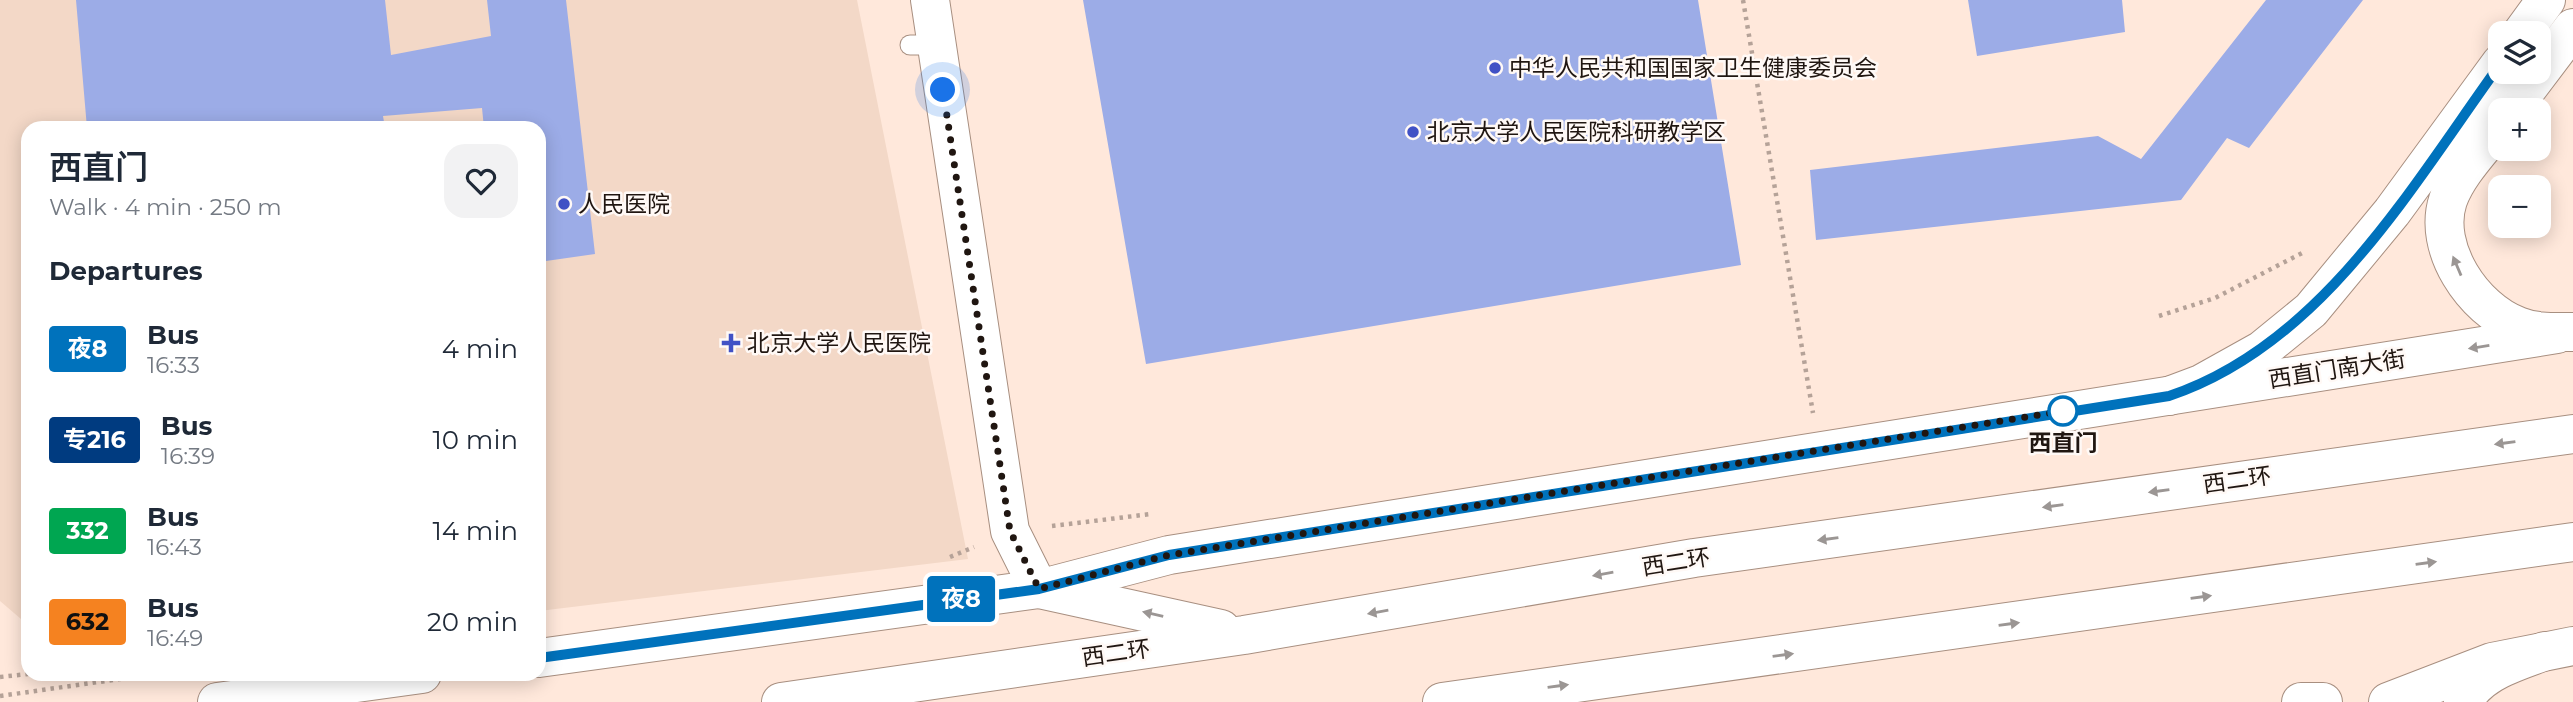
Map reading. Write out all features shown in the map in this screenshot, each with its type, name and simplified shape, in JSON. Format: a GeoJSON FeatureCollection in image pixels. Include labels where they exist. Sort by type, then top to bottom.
{"type":"FeatureCollection","features":[{"type":"Feature","properties":{"kind":"main road"},"geometry":{"type":"LineString","coordinates":[[930,0],[923,45],[1010,531],[1039,589]]}},
{"type":"Feature","properties":{"kind":"main road"},"geometry":{"type":"LineString","coordinates":[[2531,21],[2546,0]]}},
{"type":"Feature","properties":{"kind":"main road"},"geometry":{"type":"LineString","coordinates":[[2520,98],[2573,28]]}},
{"type":"Feature","properties":{"kind":"main road"},"geometry":{"type":"LineString","coordinates":[[2169,396],[2202,384],[2262,350],[2311,310],[2392,212],[2488,81]]}},
{"type":"Feature","properties":{"kind":"main road"},"geometry":{"type":"LineString","coordinates":[[2488,143],[2449,199],[2446,228],[2454,262],[2476,296],[2508,322],[2541,332],[2572,332]]}},
{"type":"Feature","properties":{"kind":"main road","name":"西直门南大街"},"geometry":{"type":"LineString","coordinates":[[1039,589],[1169,555],[2572,332]]}},
{"type":"Feature","properties":{"kind":"main road","name":"西二环"},"geometry":{"type":"LineString","coordinates":[[780,702],[1244,635],[1708,556],[2573,434]]}},
{"type":"Feature","properties":{"kind":"main road"},"geometry":{"type":"LineString","coordinates":[[1442,702],[2573,542]]}},
{"type":"Feature","properties":{"kind":"main road"},"geometry":{"type":"LineString","coordinates":[[546,657],[1039,589],[1244,635]]}},
{"type":"Feature","properties":{"kind":"main road"},"geometry":{"type":"LineString","coordinates":[[2388,702],[2492,662],[2559,648]]}},
{"type":"Feature","properties":{"kind":"main road"},"geometry":{"type":"LineString","coordinates":[[2463,702],[2469,691],[2487,676],[2559,648]]}},
{"type":"Feature","properties":{"kind":"main road"},"geometry":{"type":"LineString","coordinates":[[217,702],[363,681]]}},
{"type":"Feature","properties":{"kind":"main road"},"geometry":{"type":"LineString","coordinates":[[2301,702],[2323,702]]}},
{"type":"Feature","properties":{"kind":"path"},"geometry":{"type":"LineString","coordinates":[[1743,0],[1820,450]]}},
{"type":"Feature","properties":{"kind":"path"},"geometry":{"type":"LineString","coordinates":[[2159,316],[2215,298],[2306,251]]}},
{"type":"Feature","properties":{"kind":"path"},"geometry":{"type":"LineString","coordinates":[[0,677],[21,675]]}},
{"type":"Feature","properties":{"kind":"path"},"geometry":{"type":"LineString","coordinates":[[0,696],[106,681]]}},
{"type":"Feature","properties":{"kind":"shaded area","name":"北京大学人民医院"},"geometry":{"type":"Polygon","coordinates":[[[0,0],[857,0],[968,559],[546,610],[546,121],[21,121],[21,619],[0,601],[0,0]]]}},
{"type":"Feature","properties":{"kind":"building","name":"人民医院"},"geometry":{"type":"Polygon","coordinates":[[[76,0],[385,0],[391,55],[491,36],[487,0],[566,0],[595,254],[546,261],[546,121],[483,121],[482,108],[383,116],[384,121],[86,121],[76,0]]]}},
{"type":"Feature","properties":{"kind":"building","name":"北京大学人民医院科研教学区"},"geometry":{"type":"Polygon","coordinates":[[[1083,0],[1698,0],[1741,265],[1146,364],[1083,0]]]}},
{"type":"Feature","properties":{"kind":"building"},"geometry":{"type":"Polygon","coordinates":[[[1968,0],[2122,0],[2125,32],[1977,56],[1968,0]]]}},
{"type":"Feature","properties":{"kind":"building"},"geometry":{"type":"Polygon","coordinates":[[[2266,0],[2363,0],[2249,148],[2227,138],[2181,200],[1816,240],[1810,170],[2098,136],[2141,159],[2266,0]]]}},
{"type":"Feature","properties":{"kind":"bus line","name":"夜8"},"geometry":{"type":"LineString","coordinates":[[546,657],[1039,589],[1169,555],[1847,445],[2169,396],[2202,384],[2262,350],[2311,310],[2392,212],[2488,81]]}},
{"type":"Feature","properties":{"kind":"place","name":"中华人民共和国国家卫生健康委员会"},"geometry":{"type":"Point","coordinates":[1495,68]}},
{"type":"Feature","properties":{"kind":"place","name":"北京大学人民医院科研教学区"},"geometry":{"type":"Point","coordinates":[1413,132]}},
{"type":"Feature","properties":{"kind":"place","name":"人民医院"},"geometry":{"type":"Point","coordinates":[564,204]}},
{"type":"Feature","properties":{"kind":"place","name":"北京大学人民医院"},"geometry":{"type":"Point","coordinates":[731,343]}},
{"type":"Feature","properties":{"kind":"place","name":"西直门"},"geometry":{"type":"Point","coordinates":[2063,411]}},
{"type":"Feature","properties":{"kind":"route"},"geometry":{"type":"LineString","coordinates":[[943,90],[1010,531],[1039,589],[1169,555],[2063,411]]}}]}
